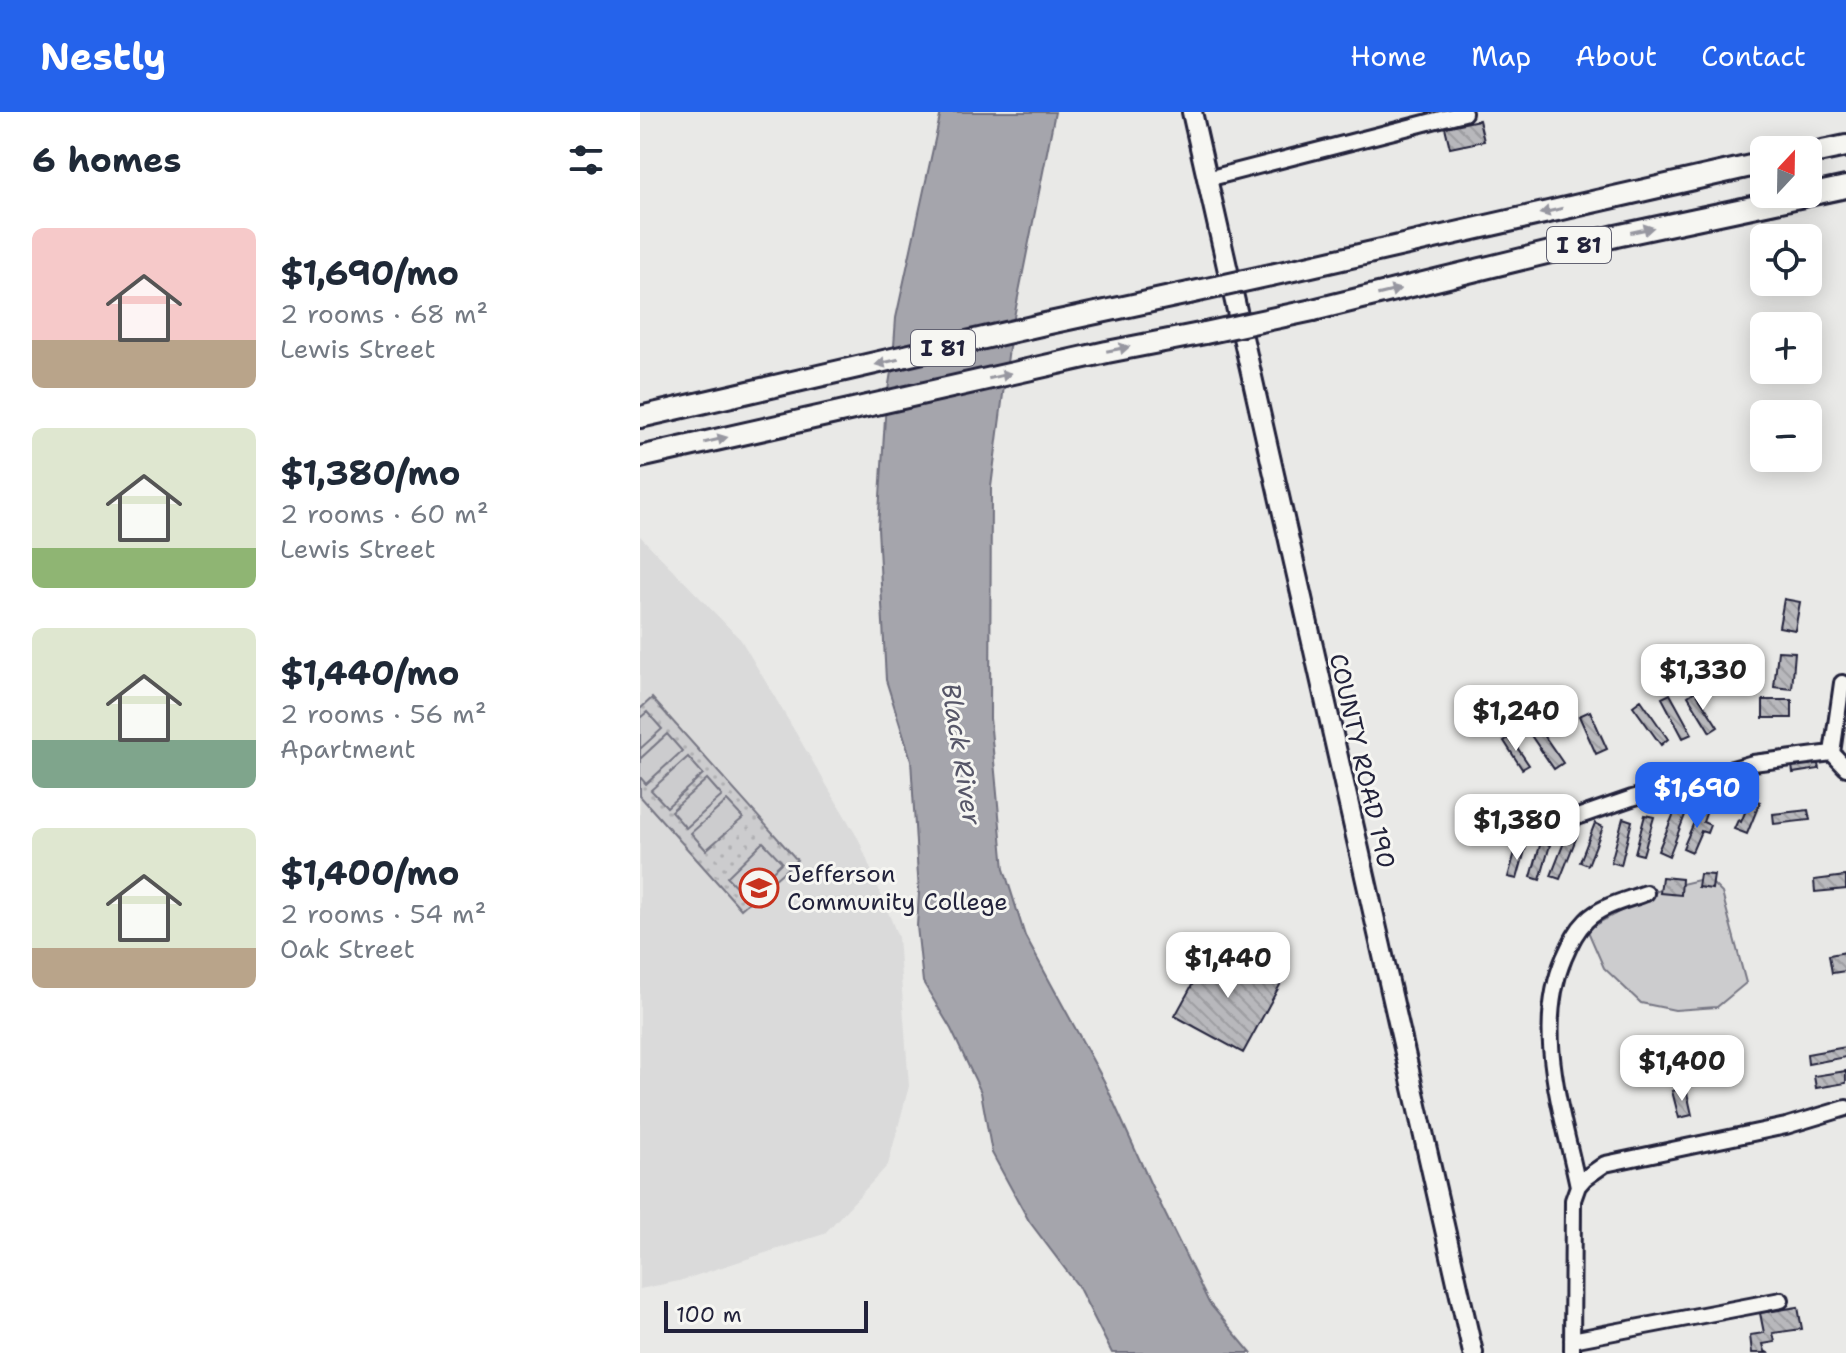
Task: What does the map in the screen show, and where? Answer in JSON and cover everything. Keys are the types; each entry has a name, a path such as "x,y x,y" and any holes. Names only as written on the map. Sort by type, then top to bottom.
{"highway":[{"path":"1822,151 1846,146"},
{"name":"I 81","path":"640,417 1750,166"},
{"name":"I 81","path":"640,457 1042,366 1313,310 1616,236 1846,187"}],"main road":[{"name":"COUNTY ROAD 190","path":"1192,112 1473,1353"}],"street":[{"path":"1207,179 1464,113"},
{"path":"1832,753 1842,683"},
{"path":"1832,753 1846,768"},
{"path":"1551,826 1632,798 1753,763 1832,753"},
{"path":"1578,1186 1550,1039 1550,1003 1557,975 1586,920 1606,908 1646,893"},
{"path":"1781,1300 1572,1346 1573,1200 1585,1178 1605,1164 1786,1126 1846,1108"}],"shaded area":[{"name":"Jefferson Community College","path":"640,536 741,640 859,840 898,937 909,1086 888,1165 824,1234 679,1281 640,1289"},
{"path":"652,698 797,860 741,909 640,796 640,709"},
{"path":"647,712 662,729 640,749 640,718"},
{"path":"667,734 682,751 646,784 640,777 640,759"},
{"path":"688,757 703,774 667,807 651,790"},
{"path":"707,779 722,796 686,828 671,811"},
{"path":"727,801 743,818 706,850 691,833"},
{"path":"763,842 782,862 746,897 727,877"},
{"path":"1707,878 1722,893 1746,983 1717,1007 1675,1010 1641,1003 1604,968 1587,929 1661,889"}],"water":[{"name":"Black River","path":"941,112 1055,112 1011,332 991,487 990,718 1004,869 1025,936 1104,1081 1209,1303 1251,1353 1112,1353 1078,1286 1029,1221 992,1153 981,1092 951,1029 923,982 917,926 919,893 911,760 886,680 878,528 886,402 896,318"}],"building":[{"path":"1479,120 1484,141 1450,148 1445,127"},
{"path":"1784,599 1800,602 1795,630 1779,627"},
{"path":"1778,651 1795,652 1792,689 1774,687"},
{"path":"1695,691 1718,727 1710,732 1688,696"},
{"path":"1670,694 1692,734 1683,738 1662,698"},
{"path":"1641,700 1668,739 1661,745 1633,706"},
{"path":"1763,700 1792,700 1792,718 1763,718"},
{"path":"1590,711 1607,749 1596,754 1579,716"},
{"path":"1539,728 1563,763 1554,769 1530,734"},
{"path":"1510,737 1529,765 1522,769 1504,741"},
{"path":"1817,760 1819,769 1793,773 1792,765"},
{"path":"1751,798 1760,802 1747,834 1734,829 1738,820 1741,822"},
{"path":"1677,806 1687,810 1669,856 1658,851"},
{"path":"1700,808 1707,811 1703,822 1710,825 1707,833 1701,831 1692,852 1683,848"},
{"path":"1808,810 1810,820 1774,824 1773,814"},
{"path":"1645,815 1654,817 1643,855 1635,853"},
{"path":"1623,818 1632,821 1621,865 1611,862"},
{"path":"1595,823 1603,827 1588,865 1580,862"},
{"path":"1568,832 1577,836 1560,879 1551,876"},
{"path":"1541,842 1550,845 1540,880 1531,877"},
{"path":"1517,845 1526,847 1517,879 1508,877"},
{"path":"1700,874 1714,875 1712,889 1698,887"},
{"path":"1846,876 1846,889 1815,892 1814,880"},
{"path":"1662,877 1682,879 1681,895 1660,893"},
{"path":"1213,947 1280,985 1243,1053 1175,1016"},
{"path":"1846,952 1846,971 1832,973 1829,955"},
{"path":"1846,1047 1846,1057 1808,1064 1807,1054"},
{"path":"1846,1071 1846,1083 1816,1088 1814,1076"},
{"path":"1686,1088 1692,1115 1679,1118 1672,1091"},
{"path":"1798,1307 1802,1329 1773,1333 1775,1342 1763,1344 1768,1353 1752,1353 1750,1335 1764,1333 1760,1313"}],"place":[{"name":"Jefferson Community College","path":"759,888"}]}
